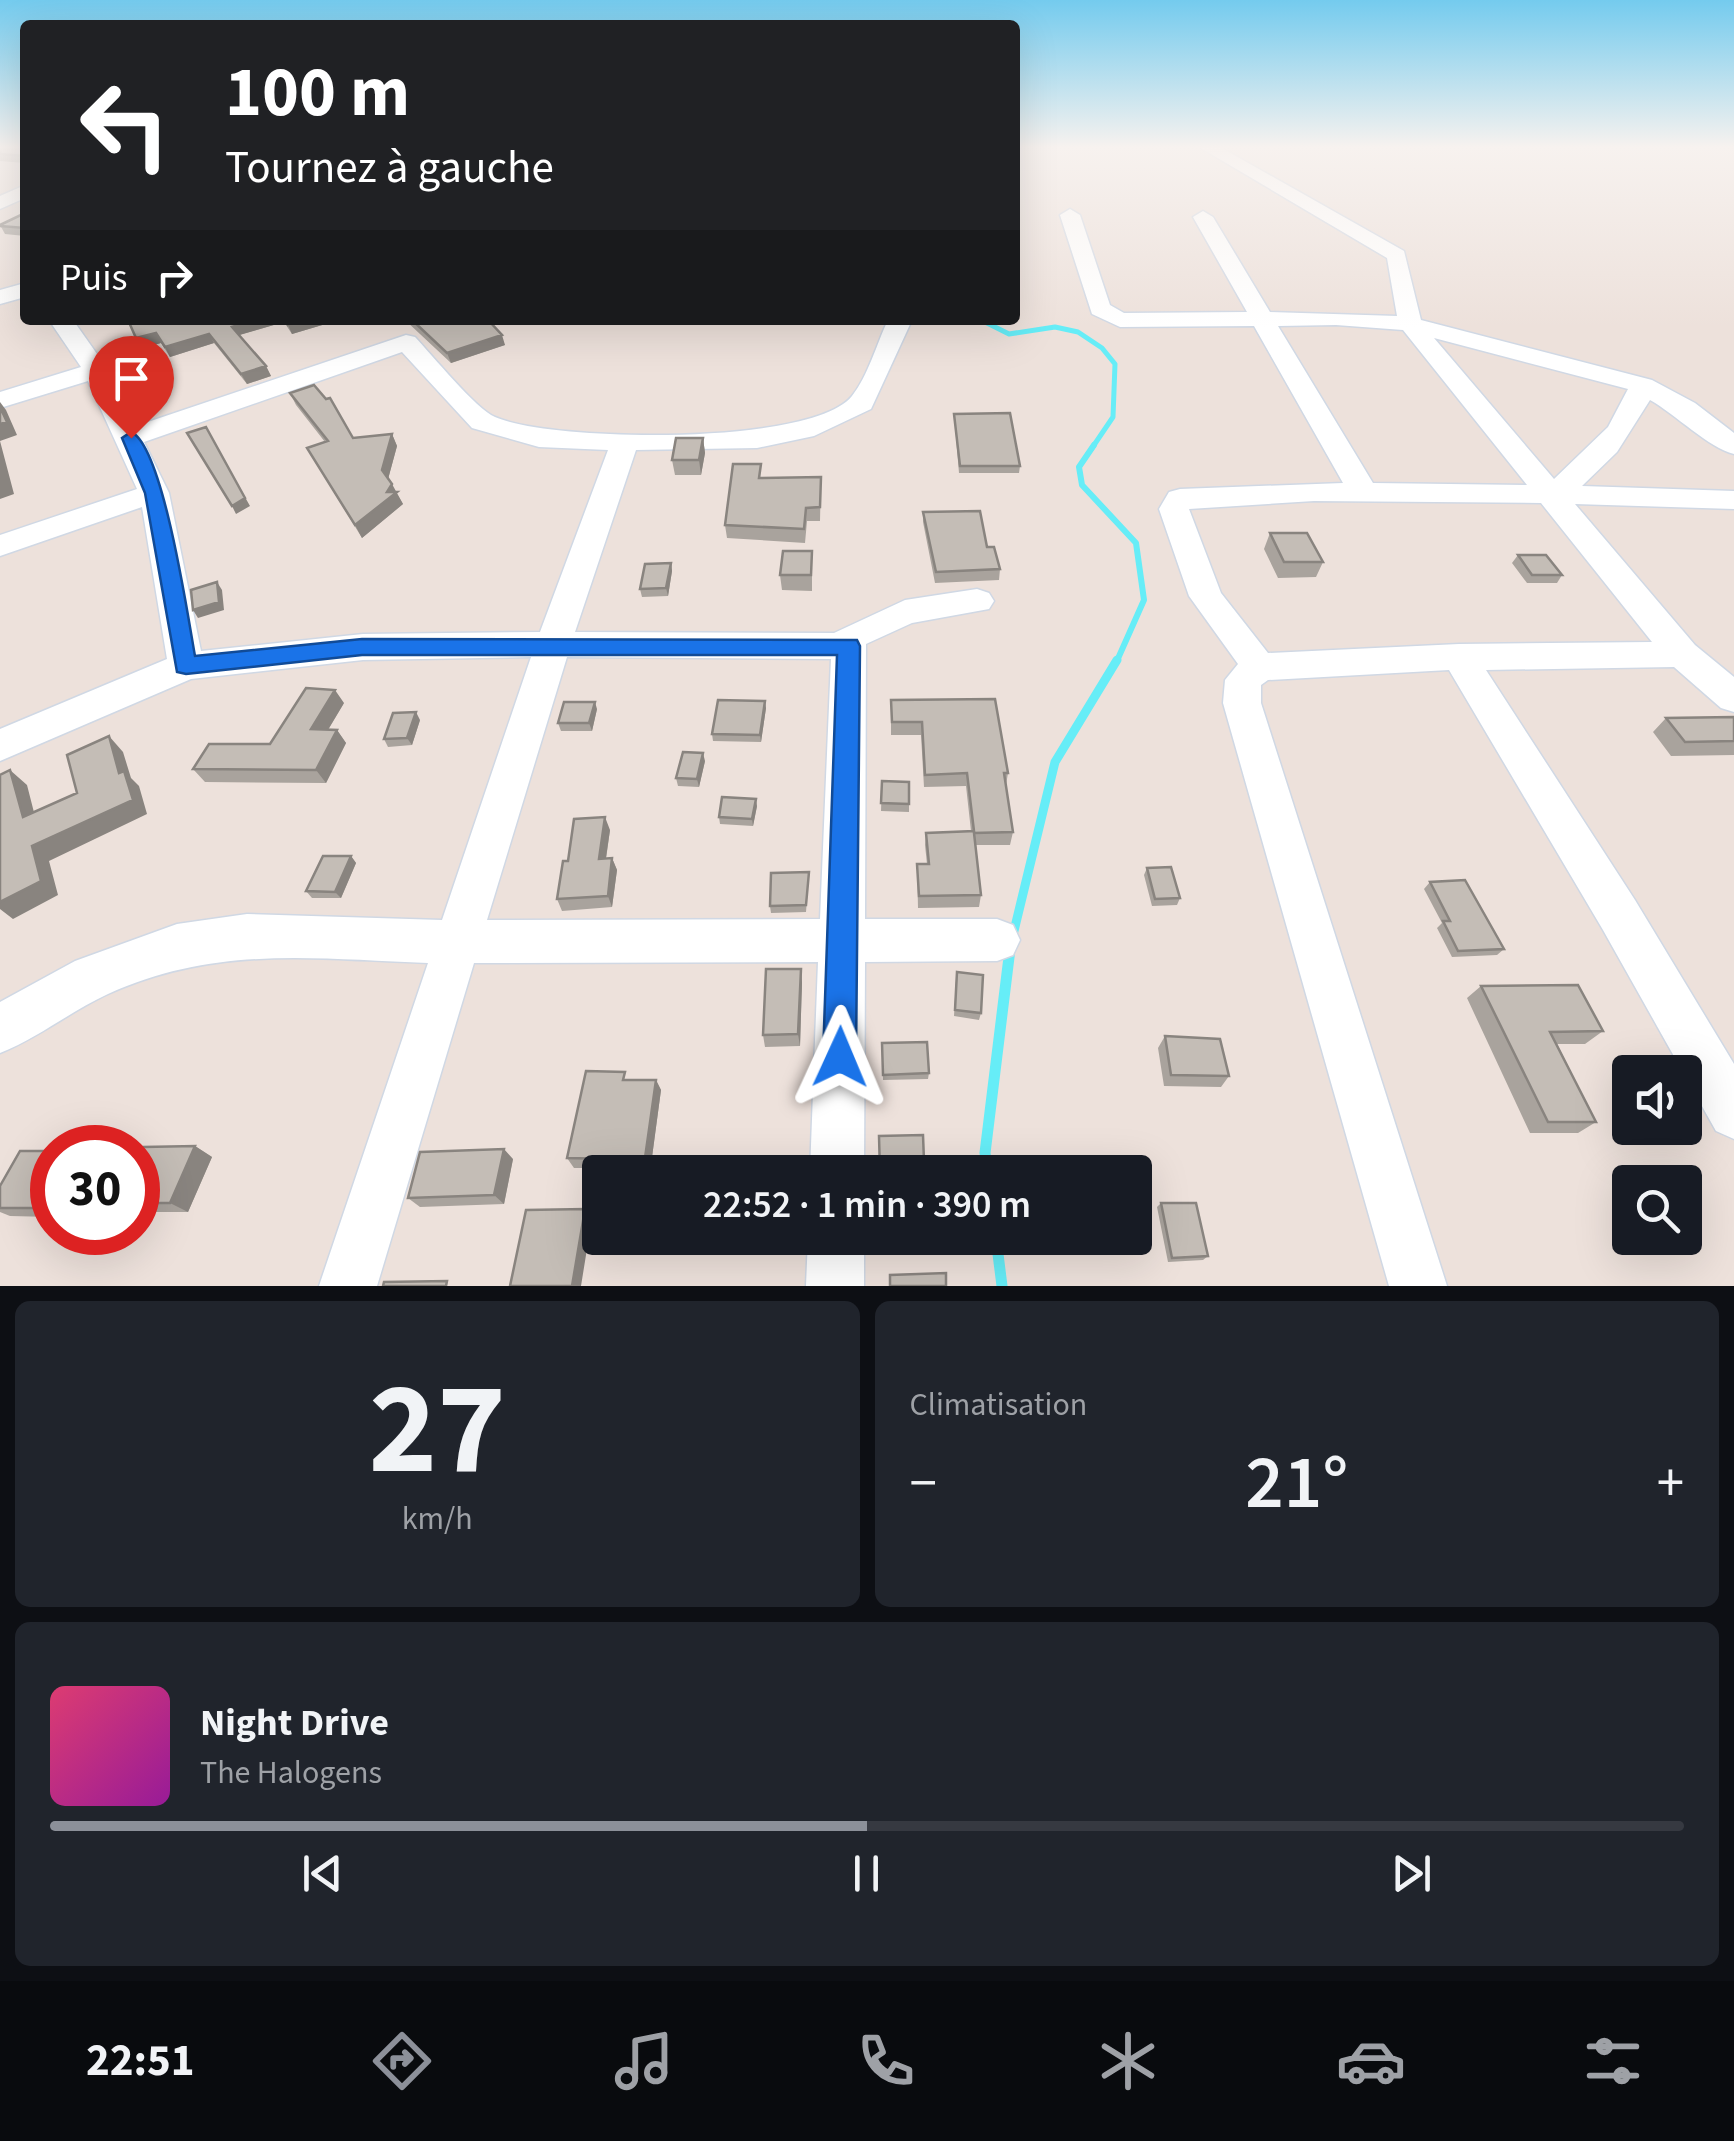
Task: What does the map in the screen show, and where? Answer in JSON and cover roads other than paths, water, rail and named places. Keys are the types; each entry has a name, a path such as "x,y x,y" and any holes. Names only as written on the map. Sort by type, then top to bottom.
{"street":[{"path":"1313,207 1396,255 1410,324 1682,654 1734,698"},
{"path":"1070,215 1100,309 1106,316 1120,320 1266,322 1336,318 1410,324 1643,386 1686,409 1734,446"},
{"path":"1203,217 1363,492"},
{"path":"64,325 96,371 154,493 186,666"},
{"path":"387,325 482,422 539,439 625,442 757,440 804,430 862,403 898,325"},
{"path":"131,438 406,342"},
{"path":"0,400 96,371"},
{"path":"1554,494 1609,446 1634,413 1643,386"},
{"path":"348,1286 552,644 625,442"},
{"path":"1260,667 1206,596 1174,508 1180,498 1363,492 1734,500"},
{"path":"0,546 154,493"},
{"path":"837,1155 849,638 906,612 977,601"},
{"path":"0,746 186,666 362,647 849,646"},
{"path":"1418,1286 1242,703 1243,680 1260,667 1459,656 1682,654"},
{"path":"1459,656 1620,915 1734,1112"},
{"path":"0,1029 92,977 177,946 246,935 457,942 997,940"},
{"path":"835,1286 836,1255"}],"waterway":[{"path":"991,325 1009,334 1055,327 1078,332 1102,348 1115,364 1113,417 1092,448"},
{"path":"1094,445 1079,467 1082,485 1136,543 1144,600 1116,663"},
{"path":"1013,935 1055,762 1117,660"},
{"path":"985,1155 1010,949"},
{"path":"998,1255 1002,1286"}]}
